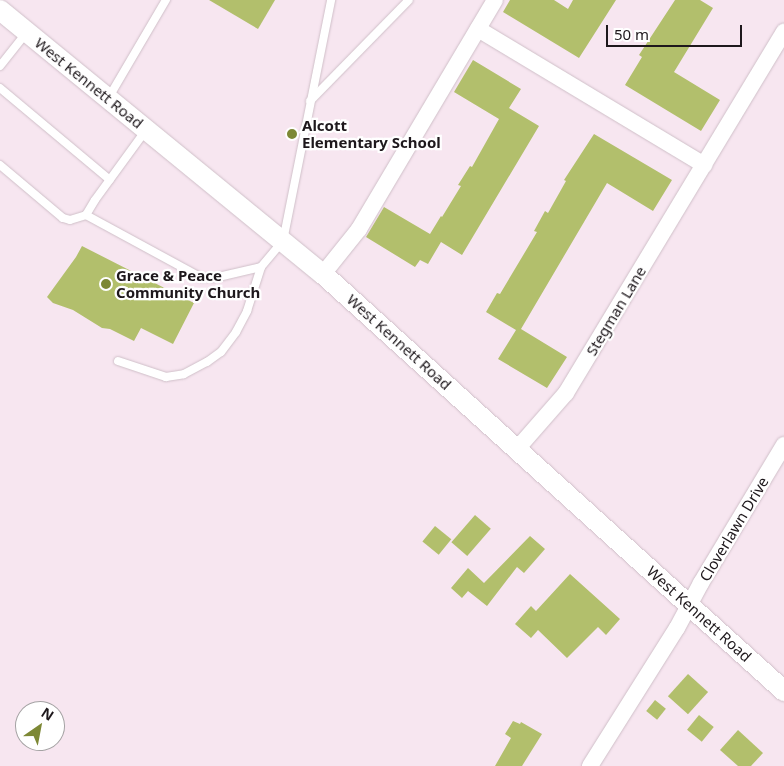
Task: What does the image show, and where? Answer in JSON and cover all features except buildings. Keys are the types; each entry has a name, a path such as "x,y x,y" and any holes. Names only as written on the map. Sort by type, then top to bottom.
{"street":[{"path":"322,274 358,229 496,0"},
{"name":"West Kennett Road","path":"0,10 322,274 784,691"},
{"path":"478,29 704,165"},
{"name":"Stegman Lane","path":"517,448 566,393 784,32"},
{"name":"Cloverlawn Drive","path":"590,766 784,445"}],"lane":[{"path":"108,99 166,0"},
{"path":"118,361 166,377 184,374 221,352 236,332 247,311 261,267 283,241 331,0"},
{"path":"310,101 409,0"},
{"path":"0,66 27,32"},
{"path":"0,88 110,180"},
{"path":"0,165 63,218 70,220 86,215 146,130"},
{"path":"86,215 202,278 214,278 261,267"}],"place":[{"name":"Alcott Elementary School","path":"292,134"},
{"name":"Grace & Peace Community Church","path":"106,284"}]}
